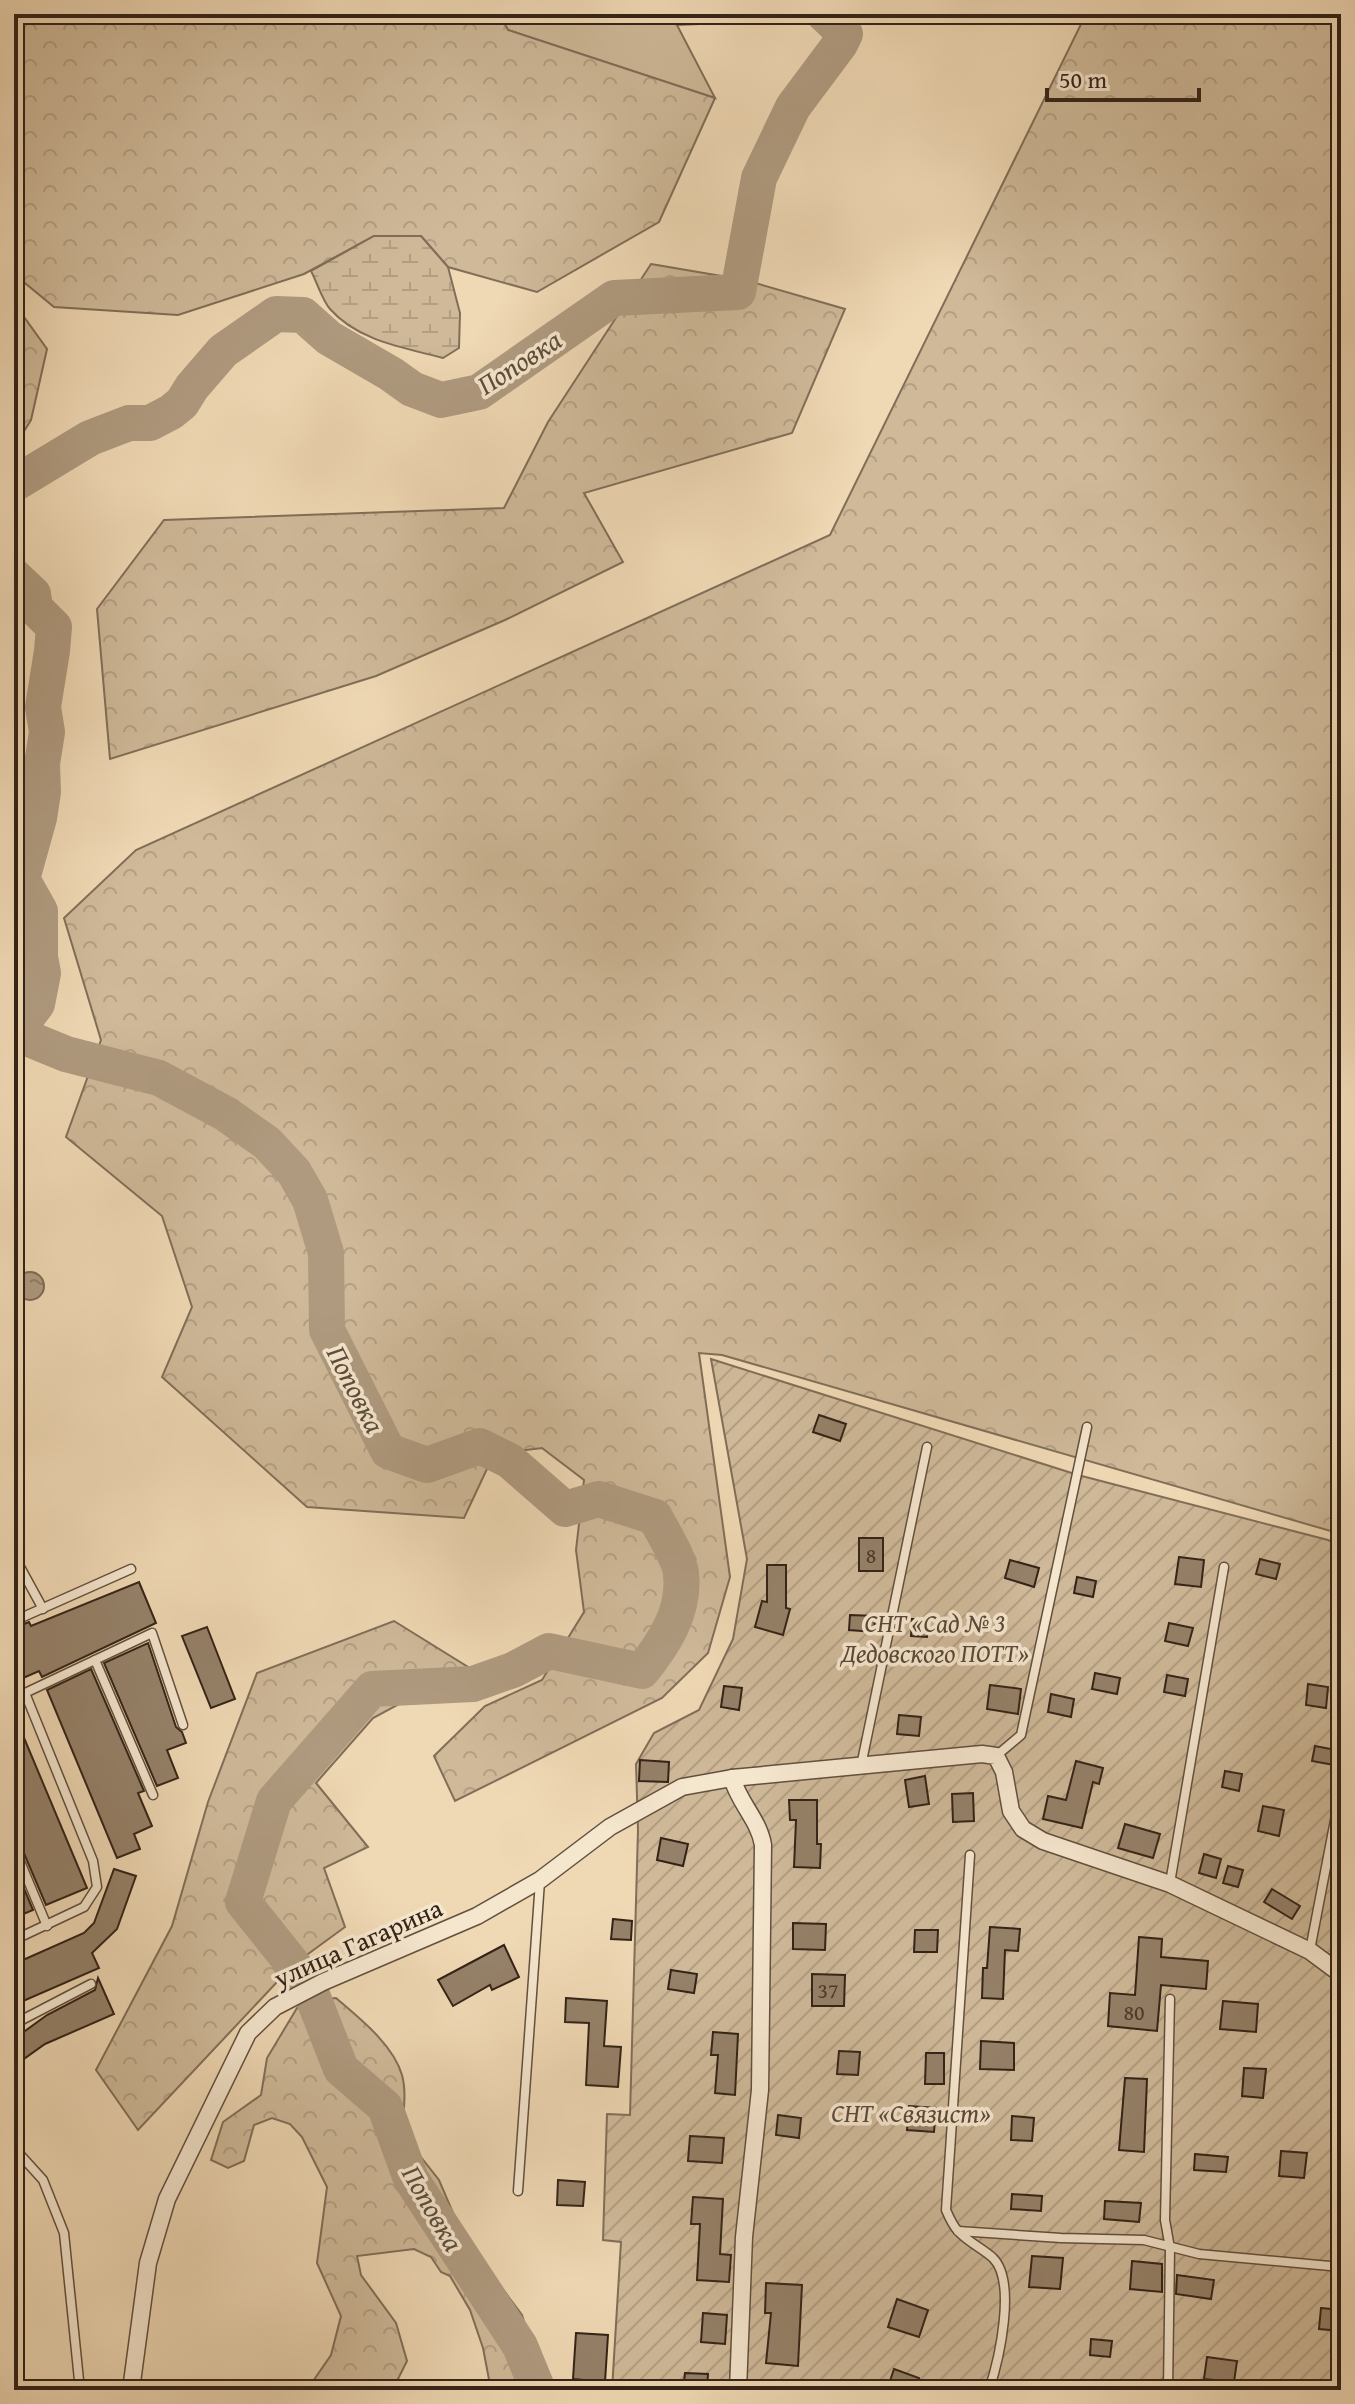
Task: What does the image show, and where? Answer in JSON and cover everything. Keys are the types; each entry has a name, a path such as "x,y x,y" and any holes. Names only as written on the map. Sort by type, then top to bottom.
{"street":[{"name":"улица Гагарина","path":"131,2390 148,2263 167,2199 248,2033 275,2007 323,1982 477,1916 540,1880 610,1827 682,1787 732,1778 982,1754 996,1756"},
{"path":"996,1756 1004,1772 1011,1811 1023,1829 1043,1841 1170,1884 1310,1951 1341,1974"},
{"path":"732,1778 737,1795 761,1831 763,1845 760,2090 744,2237 738,2390"}],"lane":[{"path":"996,1756 1021,1735 1087,1427"},
{"path":"861,1766 927,1447"},
{"path":"14,1556 43,1609"},
{"path":"1170,1884 1224,1567"},
{"path":"14,1621 131,1569"},
{"path":"14,1696 152,1633 183,1725"},
{"path":"95,1660 153,1795"},
{"path":"14,1940 84,1907 97,1887 93,1861 25,1693"},
{"path":"1310,1951 1341,1789"},
{"path":"14,1847 47,1926"},
{"path":"970,1855 946,2210 957,2230 994,2259 1003,2272 1006,2288 997,2366 989,2390"},
{"path":"518,2191 540,1880"},
{"path":"14,2024 91,1984"},
{"path":"1168,2390 1170,2248 1165,2220 1170,1999"},
{"path":"14,2148 43,2180 64,2233 80,2390"},
{"path":"957,2230 1061,2238 1144,2240 1199,2254 1341,2267"}],"green space":[{"path":"14,14 499,14 508,30 715,98 659,222 537,292 448,267 421,236 374,236 304,274 178,315 54,307 14,274"},
{"path":"499,14 667,14 677,25 715,98 508,30"},
{"path":"667,14 870,14 866,17 677,25"},
{"path":"1086,14 1341,14 1341,1534 722,1355 699,1353 730,1577 708,1653 662,1698 455,1801 434,1756 485,1706 542,1680 584,1612 576,1550 584,1480 542,1448 494,1454 464,1518 307,1507 162,1377 192,1307 162,1216 66,1137 101,1040 64,918 136,850 830,535"},
{"path":"374,236 421,236 448,267 460,313 459,348 443,358 398,347 354,329 327,305 311,271"},
{"path":"651,264 745,280 845,309 792,433 584,493 623,562 505,620 376,676 110,759 97,609 164,520 504,508 548,422"},
{"path":"14,303 47,349 31,420 14,447"},
{"path":"711,1359 1078,1475 1328,1540 1341,1546 1341,2390 612,2390 621,2242 603,2240 607,2114 630,2115 638,1830 636,1764 654,1733 699,1710 733,1639 747,1559"},
{"path":"394,1621 468,1667 373,1718 316,1783 368,1847 324,1868 345,1927 293,1965 138,2130 96,2070 172,1926 208,1802 257,1673"},
{"path":"336,1998 374,2032 398,2064 404,2089 402,2133 439,2180 462,2234 522,2315 545,2390 491,2390 483,2348 470,2310 450,2276 441,2272 431,2257 414,2249 357,2256 361,2275 396,2323 407,2361 398,2379 380,2390 307,2390 331,2355 341,2316 317,2263 327,2187 302,2137 290,2124 272,2118 254,2125 244,2161 228,2168 211,2160 223,2122 261,2095 267,2058 297,2008 314,2000"}],"water":[{"path":"30,1272 40,1276 44,1286 40,1296 30,1300 20,1296 16,1286 20,1276"}],"building":[{"path":"819,1415 846,1424 840,1441 813,1432"},
{"path":"859,1538 883,1538 883,1571 859,1571"},
{"path":"1179,1557 1204,1560 1201,1587 1175,1584"},
{"path":"1260,1559 1280,1564 1276,1579 1256,1574"},
{"path":"1010,1560 1039,1568 1034,1587 1005,1578"},
{"path":"767,1565 786,1565 786,1608 790,1609 783,1635 755,1627 762,1601 767,1602"},
{"path":"1077,1577 1096,1581 1093,1597 1074,1593"},
{"path":"139,1582 156,1623 42,1677 39,1671 14,1682 14,1628 29,1622 31,1626"},
{"path":"850,1615 875,1616 874,1632 849,1630"},
{"path":"912,1619 929,1620 927,1637 911,1636"},
{"path":"1169,1623 1193,1628 1188,1646 1165,1641"},
{"path":"207,1627 235,1699 211,1708 182,1636"},
{"path":"148,1643 176,1727 182,1732 186,1743 167,1750 178,1778 157,1786 104,1663"},
{"path":"91,1669 144,1791 138,1793 152,1826 134,1834 140,1849 117,1858 47,1690"},
{"path":"1095,1673 1120,1678 1117,1694 1092,1689"},
{"path":"1167,1675 1188,1679 1185,1696 1164,1692"},
{"path":"1308,1684 1328,1687 1326,1708 1306,1705"},
{"path":"990,1685 1021,1689 1018,1714 987,1709"},
{"path":"724,1686 742,1688 739,1710 721,1707"},
{"path":"1051,1694 1074,1699 1071,1717 1048,1712"},
{"path":"14,1714 87,1888 46,1905 20,1844 14,1840"},
{"path":"899,1715 921,1717 919,1736 897,1734"},
{"path":"1315,1746 1336,1750 1334,1765 1312,1761"},
{"path":"640,1760 669,1762 668,1782 639,1781"},
{"path":"1076,1761 1103,1768 1099,1784 1093,1782 1082,1828 1043,1819 1048,1796 1066,1800"},
{"path":"1225,1771 1242,1774 1239,1791 1222,1787"},
{"path":"925,1776 929,1804 909,1807 905,1780"},
{"path":"973,1793 974,1821 953,1822 952,1794"},
{"path":"789,1800 817,1800 820,1868 794,1867 796,1820 790,1820"},
{"path":"1263,1806 1284,1810 1279,1836 1258,1831"},
{"path":"1125,1824 1160,1834 1153,1858 1118,1848"},
{"path":"661,1838 688,1844 683,1866 657,1860"},
{"path":"1204,1854 1221,1859 1216,1878 1199,1873"},
{"path":"14,1865 33,1910 14,1918"},
{"path":"1228,1866 1243,1870 1238,1887 1223,1883"},
{"path":"114,1869 136,1876 117,1929 92,1953 99,1968 14,2005 14,1964 84,1933 94,1923"},
{"path":"1272,1889 1300,1906 1292,1919 1264,1902"},
{"path":"613,1919 632,1921 631,1940 611,1939"},
{"path":"793,1923 826,1924 825,1950 793,1949"},
{"path":"990,1927 1020,1929 1018,1951 1005,1950 1003,1999 982,1998"},
{"path":"915,1930 938,1930 937,1952 914,1952"},
{"path":"1139,1937 1162,1939 1161,1957 1208,1961 1206,1989 1161,1985 1157,2031 1108,2026 1110,1993 1135,1995"},
{"path":"504,1945 519,1977 492,1990 490,1985 453,2006 438,1980"},
{"path":"671,1970 697,1974 694,1993 668,1989"},
{"path":"812,1974 845,1975 844,2006 812,2006"},
{"path":"98,1978 114,2014 45,2044 14,2066 14,2039 47,2015 95,1990"},
{"path":"566,1998 607,2001 604,2046 621,2047 618,2087 586,2085 589,2023 565,2022"},
{"path":"1223,2001 1258,2004 1256,2032 1220,2029"},
{"path":"713,2032 738,2034 735,2095 715,2093 718,2055 711,2055"},
{"path":"981,2041 1014,2043 1014,2070 980,2069"},
{"path":"839,2051 860,2052 858,2075 837,2074"},
{"path":"926,2053 944,2053 944,2084 925,2084"},
{"path":"1244,2068 1266,2069 1263,2098 1242,2096"},
{"path":"1125,2078 1147,2079 1144,2152 1119,2150"},
{"path":"909,2106 936,2108 934,2132 907,2130"},
{"path":"778,2115 801,2118 799,2138 776,2135"},
{"path":"1012,2116 1034,2118 1032,2141 1011,2140"},
{"path":"690,2136 724,2138 722,2163 688,2161"},
{"path":"1281,2151 1307,2153 1304,2178 1279,2176"},
{"path":"1195,2154 1228,2157 1226,2172 1194,2170"},
{"path":"558,2180 585,2182 583,2206 557,2205"},
{"path":"1012,2194 1042,2196 1041,2211 1011,2209"},
{"path":"693,2197 723,2199 720,2254 731,2255 729,2282 697,2280 700,2224 691,2224"},
{"path":"1105,2201 1141,2203 1139,2222 1104,2219"},
{"path":"1032,2256 1063,2258 1060,2289 1029,2287"},
{"path":"1132,2261 1162,2264 1162,2292 1130,2289"},
{"path":"1177,2275 1214,2280 1211,2299 1176,2294"},
{"path":"766,2283 802,2285 798,2366 766,2363 771,2313 765,2313"},
{"path":"897,2299 928,2310 919,2337 888,2327"},
{"path":"1321,2308 1341,2310 1341,2331 1319,2329"},
{"path":"703,2313 727,2315 725,2344 701,2342"},
{"path":"576,2333 608,2335 605,2382 573,2379"},
{"path":"1091,2339 1112,2341 1110,2357 1090,2355"},
{"path":"1207,2357 1237,2361 1234,2382 1204,2379"},
{"path":"894,2369 919,2378 915,2390 887,2390"},
{"path":"685,2373 708,2374 707,2390 683,2390"}],"waterway":[{"name":"Поповка","path":"14,484 90,438 129,423 150,423 171,412 182,403 223,351 276,314 303,315 329,338 412,389 441,400 479,392 614,298 738,292 759,178 793,107 845,34 824,14"},
{"name":"Поповка","path":"14,576 33,594 35,608 54,627 43,707 47,732 42,764 43,792 22,879 40,911 43,973 37,1004 24,1021 27,1038 66,1054 159,1078 226,1114 267,1143 294,1172 310,1200 326,1253 327,1330 388,1451 427,1465 480,1446 510,1461 565,1509 599,1499 655,1517 680,1568 680,1601 676,1614 665,1638 642,1671 549,1651 513,1670 473,1684 372,1689 274,1801 243,1902 307,1982 341,2069 385,2107 411,2179 520,2346 538,2390"}],"park label":[{"name":"СНТ «Сад № 3 Дедовского ПОТТ»","path":"935,1638"},
{"name":"СНТ «Связист»","path":"911,2113"}]}
